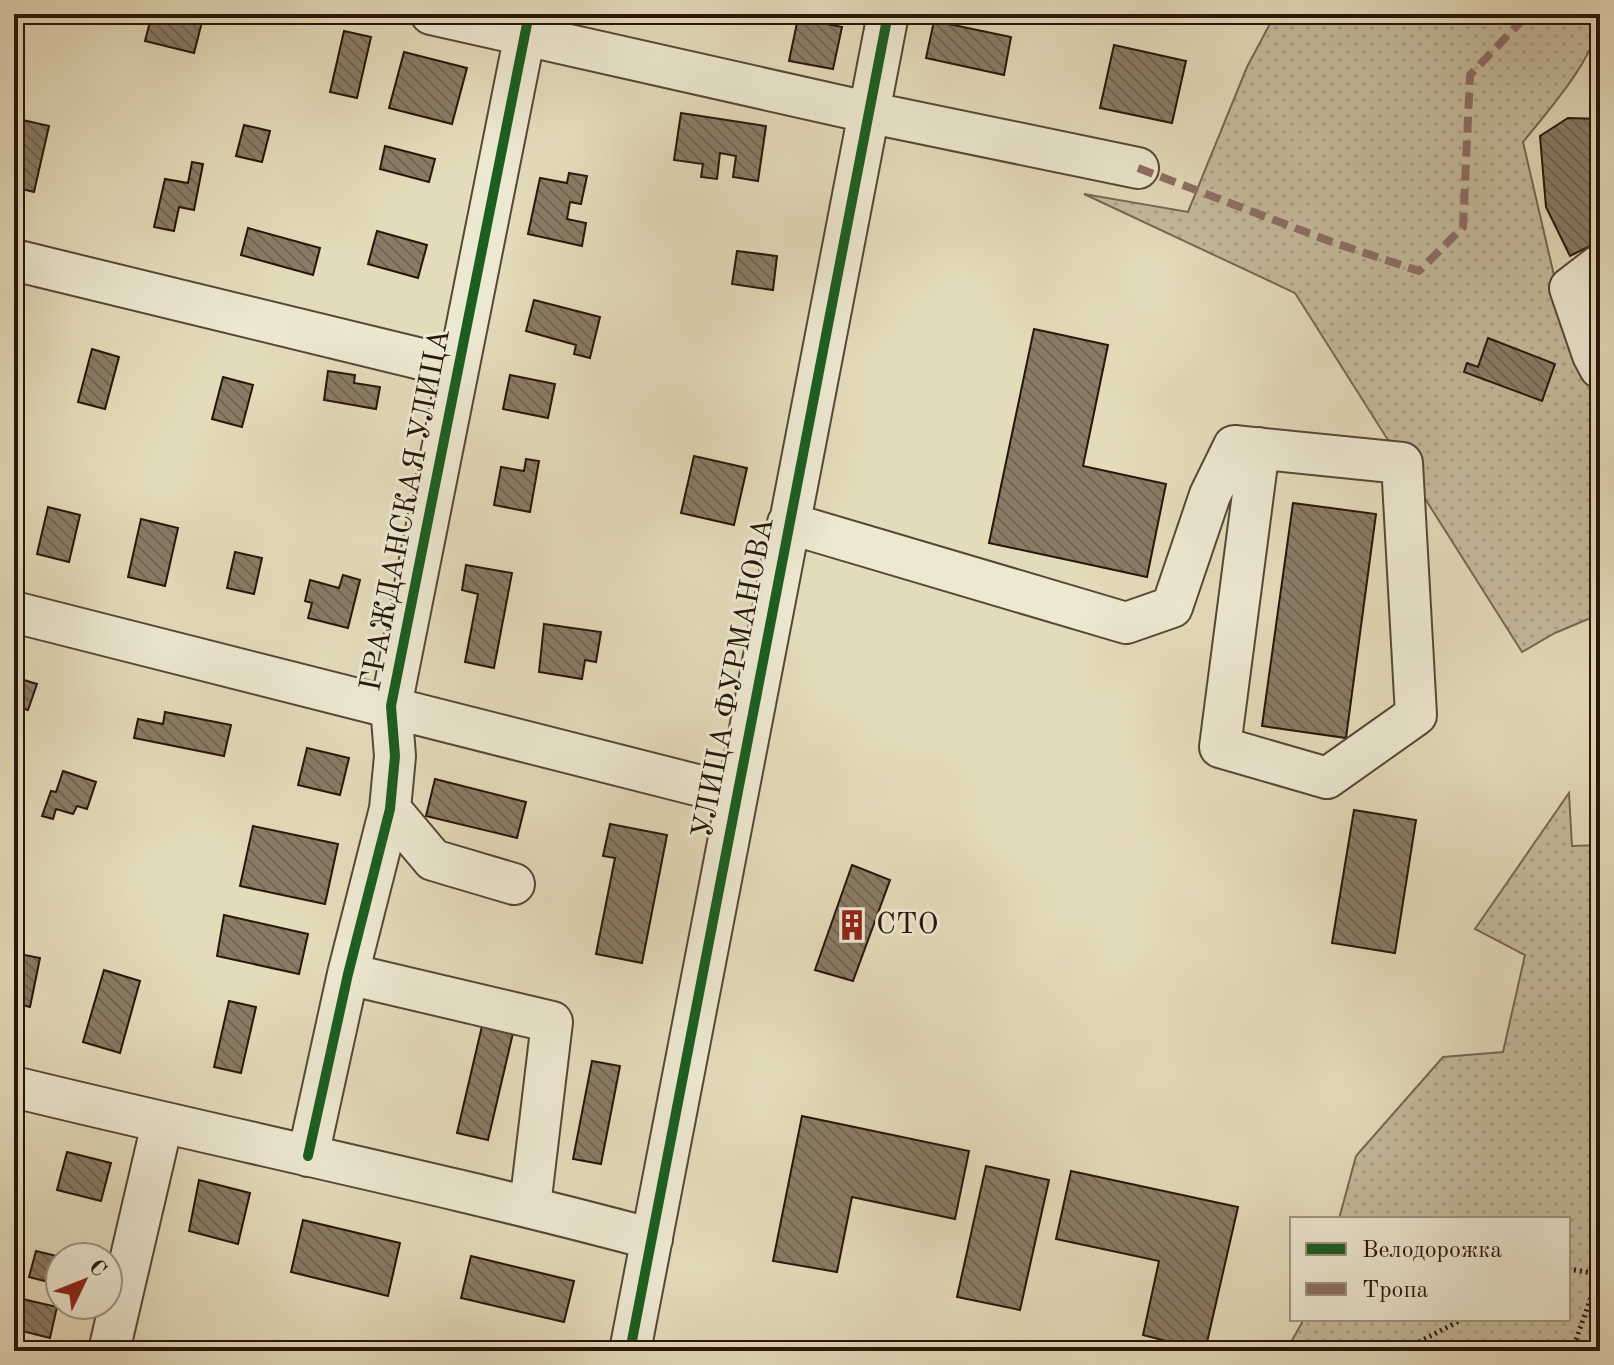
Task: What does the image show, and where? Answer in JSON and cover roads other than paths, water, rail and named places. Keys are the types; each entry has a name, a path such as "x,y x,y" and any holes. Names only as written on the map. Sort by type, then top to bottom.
{"street":[{"path":"431,14 526,25 867,112 1138,168"},
{"name":"УЛИЦА ФУРМАНОВА","path":"630,1351 888,14"},
{"name":"ГРАЖДАНСКАЯ УЛИЦА","path":"308,1156 348,974 390,809 395,756 391,706 526,25"},
{"path":"14,260 458,368"},
{"path":"1600,265 1570,288 1600,368"},
{"path":"788,523 1126,623 1172,607 1210,495 1234,446 1259,448 1402,463 1416,715 1327,778 1220,747 1259,448"},
{"path":"14,612 736,795"},
{"path":"390,809 433,860 514,884"},
{"path":"348,974 552,1022 530,1206"},
{"path":"14,1087 162,1124 530,1206 652,1239"},
{"path":"109,1351 162,1124"}],"place":[{"name":"СТО","path":"852,925"}]}
